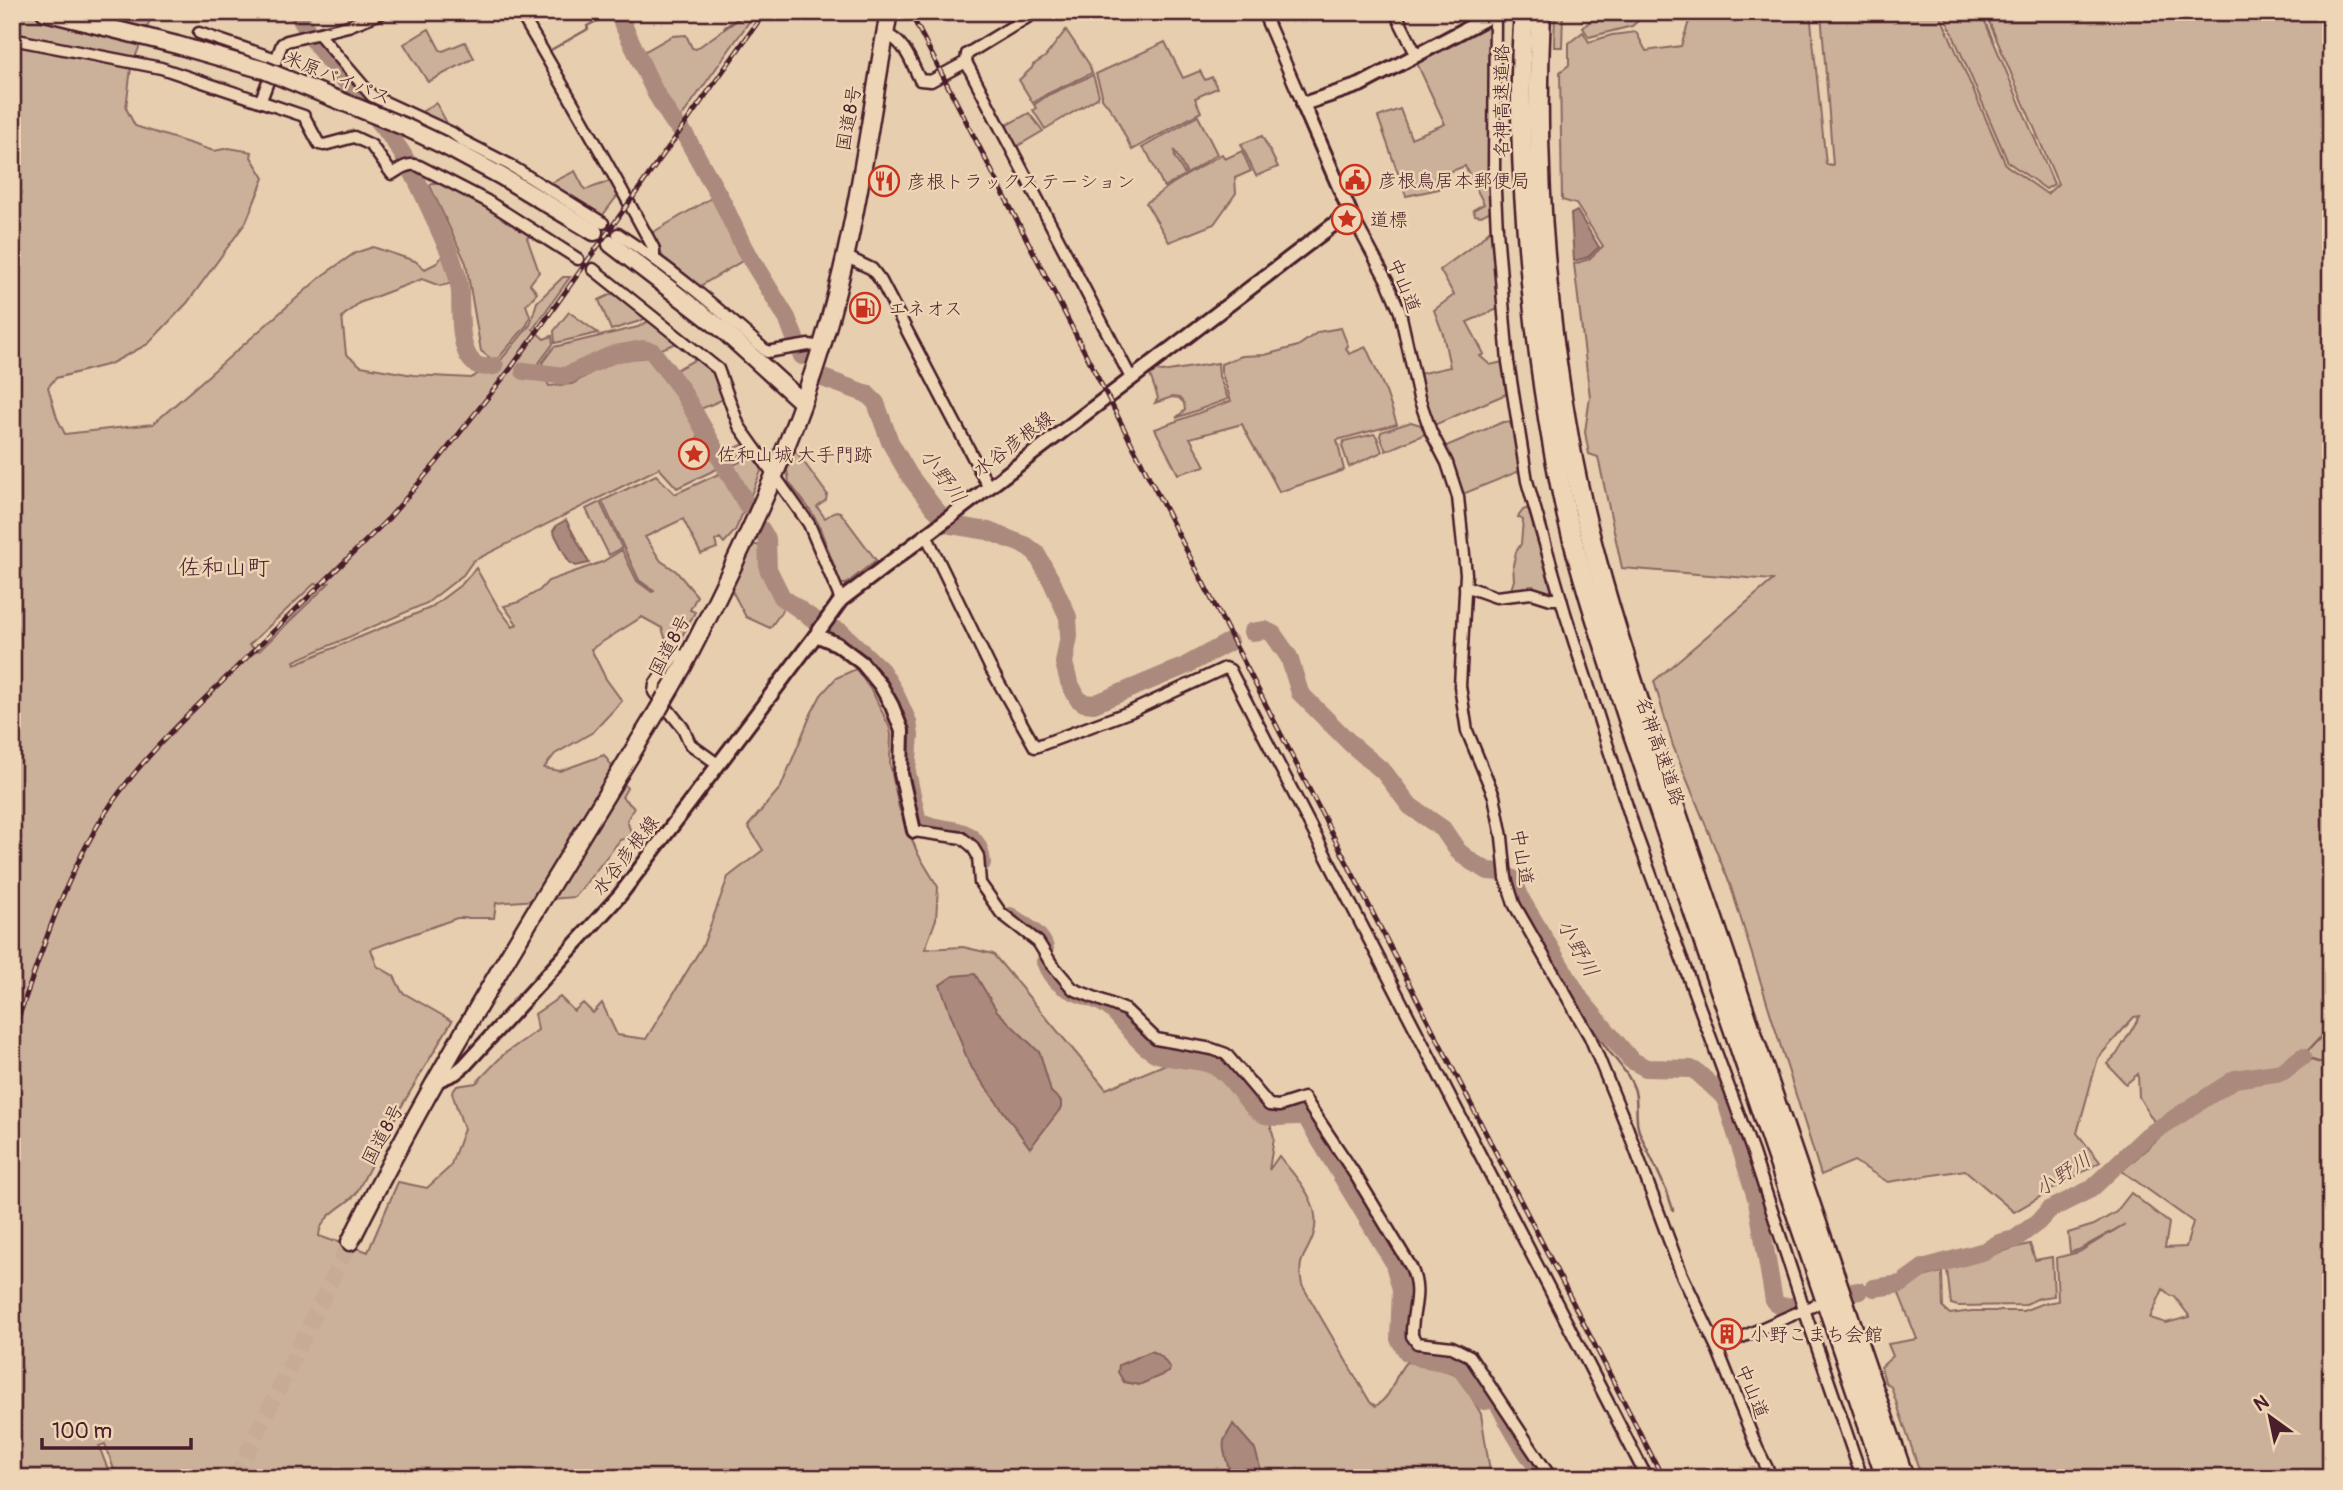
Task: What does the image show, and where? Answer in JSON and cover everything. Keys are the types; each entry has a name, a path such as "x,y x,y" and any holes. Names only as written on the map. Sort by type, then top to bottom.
{"highway":[{"name":"米原バイパス","path":"45,12 270,65 445,146 599,228"},
{"name":"国道8号","path":"350,1242 394,1153 434,1082 687,660 754,523 802,402 836,297 889,12"},
{"name":"名神高速道路","path":"1524,12 1521,108 1523,179 1534,329 1550,436 1568,520 1630,725 1886,1478"},
{"name":"名神高速道路","path":"1541,12 1540,178 1547,259 1560,381 1586,517 1611,611 1645,720 1904,1478"},
{"path":"615,239 723,330 802,402"}],"main road":[{"path":"1350,212 1303,104 1360,85 1496,13"},
{"name":"水谷彦根線","path":"434,1082 464,1066 620,895 841,600 1350,212"},
{"path":"822,628 862,663 881,686 892,706 902,731 901,774 914,831"}],"street":[{"path":"261,100 270,65 282,44 348,26 383,12"},
{"path":"520,12 600,153 616,176 654,249 654,257"},
{"path":"1036,12 967,54 966,62 1131,378"},
{"path":"1262,12 1303,104"},
{"path":"1395,12 1417,56"},
{"path":"1496,13 1494,172 1508,362 1527,481 1561,599 1636,834 1753,1153 1862,1478"},
{"path":"199,33 270,65"},
{"path":"885,34 900,43 920,80 931,81 966,62"},
{"path":"317,35 372,96 452,133 508,164 599,228"},
{"path":"12,39 161,68 304,116 319,144 354,137 371,145 392,174 409,165 487,201 579,259"},
{"name":"中山道","path":"1350,212 1387,281 1400,312 1419,397 1431,432 1447,463 1458,497 1465,586 1460,687 1468,731 1493,796 1502,837 1506,875 1514,904 1590,1037 1628,1128 1682,1275 1717,1348 1757,1448 1772,1478"},
{"path":"615,239 654,257 767,352 798,346 821,347"},
{"path":"845,256 872,269 881,281 988,486"},
{"path":"593,269 718,369 738,426 810,524 841,600"},
{"path":"926,535 990,667 1035,747 1132,711 1224,668 1230,670 1647,1478"},
{"path":"1465,586 1496,597 1532,593 1561,599"},
{"path":"687,660 676,653 655,684 654,692 683,728 690,744 719,765"},
{"path":"914,831 962,838 972,846 978,856 980,883 1001,913 1038,942 1051,963 1073,989 1126,1010 1156,1038 1226,1054 1269,1105 1279,1106 1304,1098 1356,1176 1416,1278 1418,1300 1412,1336 1417,1343 1452,1347 1470,1356 1551,1478"},
{"path":"1717,1348 1815,1305"}],"shaded area":[{"path":"12,12 153,12 131,68 126,108 135,126 214,151 229,148 252,152 251,157 264,178 246,222 187,303 148,344 110,364 56,378 48,387 65,434 153,424 323,275 355,253 373,247 415,261 425,269 437,263 443,255 453,273 453,283 440,286 422,279 359,303 342,317 346,354 361,366 413,375 471,378 500,361 530,325 537,302 563,277 570,277 533,329 544,339 552,336 553,344 539,363 549,386 572,384 612,361 649,357 672,386 700,435 693,443 701,451 709,444 721,467 677,488 659,468 473,561 463,575 427,603 294,661 295,664 430,608 462,584 476,568 513,627 517,624 504,606 519,602 540,590 548,581 602,562 622,550 637,581 654,591 639,580 602,501 656,475 675,494 723,472 745,508 735,531 724,543 720,538 715,541 717,548 701,554 683,519 645,537 661,561 676,571 697,596 690,610 695,612 673,653 669,650 662,628 642,617 591,649 606,679 622,701 593,732 555,754 544,768 560,771 604,755 627,788 622,797 634,808 627,820 632,836 620,840 575,897 496,903 494,918 457,918 371,949 377,966 394,976 402,992 452,1021 397,1114 356,1194 328,1217 319,1236 368,1252 398,1182 427,1188 450,1167 464,1129 452,1093 457,1086 476,1083 504,1054 538,1030 535,1014 560,997 574,1011 583,1003 593,1013 602,1003 617,1035 646,1039 703,945 728,877 763,850 748,826 781,787 821,695 836,678 856,669 873,693 889,726 890,764 899,808 918,854 938,887 936,919 925,949 963,947 993,954 1106,1089 1171,1062 1221,1066 1268,1116 1274,1138 1269,1170 1279,1156 1311,1201 1314,1233 1301,1262 1302,1285 1370,1402 1376,1406 1387,1396 1406,1362 1424,1364 1459,1375 1481,1414 1491,1478 117,1478 105,1444 99,1446 108,1470 84,1478 12,1478","holes":["329,583 259,651 249,645 314,584"]},
{"path":"749,12 756,12 680,119 663,93 644,52 672,36 686,35 692,48 696,49"},
{"path":"1555,12 1563,12 1562,47 1554,47"},
{"path":"1599,12 1648,12 1632,26 1589,37 1583,28"},
{"path":"1692,12 1810,12 1826,164 1833,165 1821,12 1939,12 2006,165 2047,194 2058,184 1985,12 2331,12 2331,1478 1922,1478 1891,1387 1885,1382 1881,1367 1893,1356 1888,1344 1917,1339 1898,1291 1923,1277 1942,1272 1943,1308 1950,1314 2023,1311 2058,1301 2056,1258 2079,1252 2125,1224 2070,1252 2068,1233 2094,1225 2116,1212 2131,1193 2169,1223 2165,1248 2186,1247 2193,1222 2122,1171 2162,1135 2139,1097 2138,1074 2126,1084 2107,1064 2117,1054 2140,1016 2134,1017 2098,1058 2077,1133 2100,1162 2014,1212 1965,1170 1888,1182 1854,1161 1821,1175 1730,884 1673,746 1654,681 1773,580 1622,568 1598,457 1589,454 1585,432 1590,397 1574,264 1589,259 1603,246 1576,204 1562,200 1560,72 1569,65 1569,43 1583,32 1589,42 1636,32 1646,51 1681,46","holes":["2163,1289 2174,1296 2190,1317 2166,1323 2150,1318"]},
{"path":"1943,12 1981,12 2054,184 2046,189 2008,162"},
{"path":"1484,26 1490,30 1491,36 1493,210 1481,216 1475,215 1473,210 1484,204 1465,166 1435,177 1439,189 1406,196 1378,117 1400,109 1411,138 1445,124 1416,61"},
{"path":"429,29 440,50 465,42 474,58 428,82 404,44"},
{"path":"1066,30 1092,73 1033,103 1019,80 1045,57"},
{"path":"1165,42 1183,78 1200,71 1205,80 1212,77 1217,88 1195,98 1201,112 1132,150 1115,115 1102,98 1096,74"},
{"path":"1093,75 1099,95 1097,98 1045,129 1033,110 1036,108 1034,105 1048,95"},
{"path":"436,103 448,125 420,113"},
{"path":"1029,113 1043,131 1014,148 1003,127"},
{"path":"1198,116 1217,154 1187,174 1174,150 1175,158 1185,175 1164,187 1148,154 1142,148"},
{"path":"1262,136 1278,167 1256,176 1241,144"},
{"path":"1242,151 1251,171 1235,178 1236,193 1214,224 1169,242 1146,203 1222,154 1225,159"},
{"path":"575,171 585,190 611,181 620,192 603,215 551,183"},
{"path":"432,183 449,185 532,235 527,238 539,272 530,284 537,293 526,305 530,316 527,325 495,362 481,351 466,263 430,186"},
{"path":"715,196 747,258 700,286 663,257 650,234"},
{"path":"1577,211 1599,247 1588,257 1574,261 1571,214"},
{"path":"1494,226 1500,308 1467,322 1484,354 1480,356 1490,365 1503,362 1506,394 1432,426 1418,374 1450,367 1443,334 1434,310 1454,295 1440,270 1479,241"},
{"path":"616,292 648,317 611,330 599,300"},
{"path":"569,312 598,333 555,343 554,331"},
{"path":"651,320 680,342 656,351 643,346 612,352 563,373 545,370 542,363 554,347 638,327"},
{"path":"1341,328 1349,354 1366,347 1397,424 1337,440 1344,470 1279,492 1242,424 1190,438 1205,466 1178,474 1155,429 1231,401 1221,364 1242,356 1265,355 1298,346 1318,332"},
{"path":"698,358 716,375 724,399 696,411 672,372"},
{"path":"1218,363 1219,376 1228,399 1176,418 1185,410 1184,403 1179,398 1172,397 1155,403 1158,398 1150,375 1156,371"},
{"path":"1411,422 1421,425 1425,434 1386,451 1381,432"},
{"path":"1503,422 1509,422 1514,430 1522,470 1463,494 1444,447"},
{"path":"1374,434 1382,452 1349,467 1342,446 1344,441"},
{"path":"742,445 745,451 728,465 722,454"},
{"path":"795,450 827,494 826,500 817,507 825,518 836,511 840,512 876,560 846,584 841,584 818,523 789,482 787,470"},
{"path":"752,456 762,469 750,497 747,494 745,497 729,467"},
{"path":"600,502 622,548 609,555 586,509"},
{"path":"1528,508 1553,596 1532,589 1510,593 1514,580 1513,565 1521,544 1523,520 1518,517"},
{"path":"566,520 589,563 576,566 569,562 553,531"},
{"path":"751,544 761,546 787,604 770,628 746,617 730,587"},
{"path":"975,974 997,1011 1040,1053 1051,1092 1061,1101 1061,1108 1030,1148 969,1064 940,985 953,976"},
{"path":"2030,1244 2035,1260 2052,1257 2054,1296 2039,1298 2024,1305 1951,1304 1947,1269"},
{"path":"1151,1351 1161,1356 1170,1368 1169,1372 1139,1385 1124,1382 1118,1372 1119,1365"},
{"path":"1233,1424 1255,1449 1263,1478 1230,1478 1223,1446"}],"waterway":[{"path":"297,12 320,49 388,132 407,162 454,266 467,354 480,366 495,366"},
{"name":"小野川","path":"617,12 655,92 685,135 723,203 744,248 787,318 802,356"},
{"path":"724,28 747,12"},
{"path":"549,51 610,14"},
{"path":"524,371 565,376 614,354 642,349 652,351 681,389 747,505"},
{"name":"小野川","path":"820,377 867,394 876,403 890,442 909,475 951,525 988,531 1027,546 1036,553 1068,617 1069,636 1064,663 1069,682 1078,699 1084,703 1094,704 1185,666 1229,642"},
{"path":"761,529 767,539 768,569 782,597 813,619 841,632 881,670 894,691 908,722 910,735 907,772 918,822 967,835 979,850 982,863"},
{"name":"小野川","path":"1252,632 1265,630 1273,634 1289,657 1300,693 1351,744 1384,772 1410,806 1443,829 1458,851 1472,862 1488,871 1500,872 1513,879 1522,901 1581,1000 1631,1060 1646,1068 1691,1069 1723,1096 1757,1201 1774,1301 1782,1306 1798,1305"},
{"path":"1010,916 1036,934 1045,948"},
{"path":"1045,962 1059,982 1105,1004 1155,1053 1203,1062 1218,1068 1255,1108 1268,1116 1306,1117 1393,1261 1401,1289 1399,1339 1407,1352 1420,1358 1458,1365 1484,1401 1496,1399 1518,1440 1546,1478"},
{"path":"1581,1000 1596,1033 1631,1082 1635,1093 1639,1131 1673,1210"},
{"path":"2331,1026 2302,1057 2331,1066"},
{"name":"小野川","path":"1874,1288 1901,1284 1923,1268 1985,1251 1999,1243 2015,1239 2049,1210 2091,1189 2147,1136 2235,1079 2282,1072 2302,1057"},
{"name":"小野川","path":"1853,1292 1859,1291"}],"tunnel":[{"path":"235,1478 350,1242"}],"railway":[{"path":"17,1022 71,876 115,799 176,727 389,518 436,463 511,368 765,12"},
{"path":"910,12 1663,1478"}],"place":[{"name":"彦根鳥居本郵便局","path":"1355,180"},
{"name":"彦根トラックステーション","path":"884,181"},
{"name":"道標","path":"1347,219"},
{"name":"エネオス","path":"865,308"},
{"name":"佐和山城 大手門跡","path":"694,454"},
{"name":"小野こまち会館","path":"1727,1334"}],"district":[{"name":"佐和山町","path":"224,567"}]}
